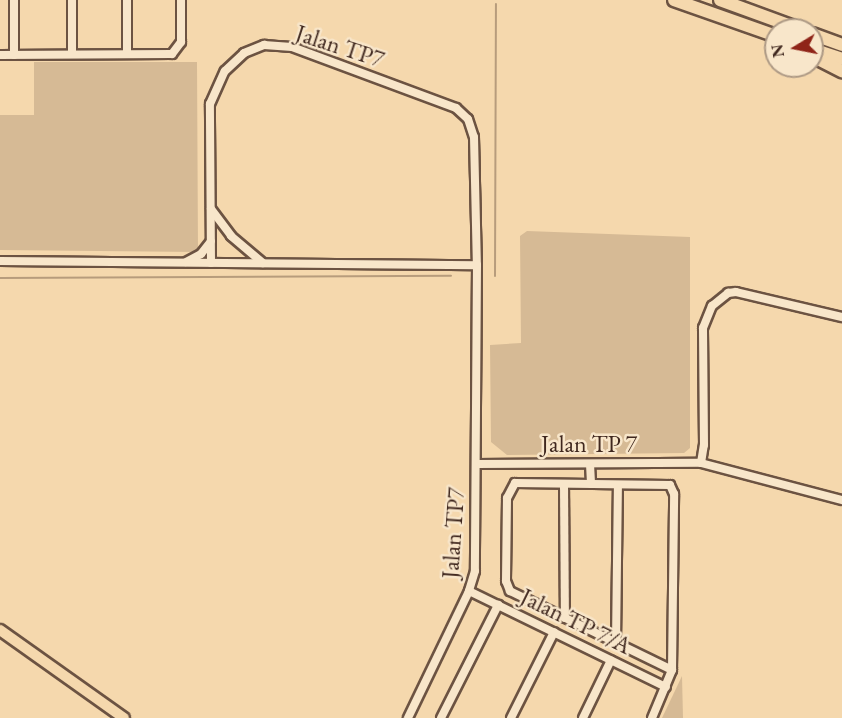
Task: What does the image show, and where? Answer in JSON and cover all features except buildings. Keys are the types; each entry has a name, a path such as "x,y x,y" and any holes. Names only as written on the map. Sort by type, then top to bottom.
{"highway":[{"path":"674,0 764,33"},
{"path":"720,0 769,18"},
{"path":"824,38 841,44"},
{"path":"824,53 842,59"},
{"path":"824,62 842,71"}],"main road":[{"path":"0,630 124,718"}],"street":[{"path":"14,0 14,55"},
{"path":"72,0 72,54"},
{"path":"127,0 127,54"},
{"path":"0,55 172,54 181,42 181,0"},
{"name":"Jalan TP7","path":"212,263 210,104 225,70 244,53 264,45 292,47 456,108 468,119 474,137 477,265 475,571 469,591 408,718"},
{"path":"211,209 231,236 263,263"},
{"path":"185,263 201,254 211,241"},
{"path":"0,261 477,265"},
{"path":"701,463 704,445 703,328 712,306 728,293 736,292 842,317"},
{"name":"Jalan TP 7","path":"477,464 701,463 842,500"},
{"path":"590,464 591,484"},
{"path":"652,718 672,670 674,494 668,484 515,483 507,498 506,581 510,591 672,670"},
{"path":"564,484 565,618"},
{"path":"616,643 618,485"},
{"name":"Jalan TP 7/A","path":"469,591 666,687"},
{"path":"441,718 498,604"},
{"path":"511,718 554,632"},
{"path":"583,718 611,660"}],"shaded area":[{"path":"34,62 197,62 198,252 0,250 0,115 34,115"},
{"path":"527,231 690,237 690,448 684,453 507,455 491,442 490,345 521,343 520,236"},
{"path":"682,676 683,718 662,718"}],"waterway":[{"path":"495,276 496,4"},
{"path":"0,278 451,276"}]}
